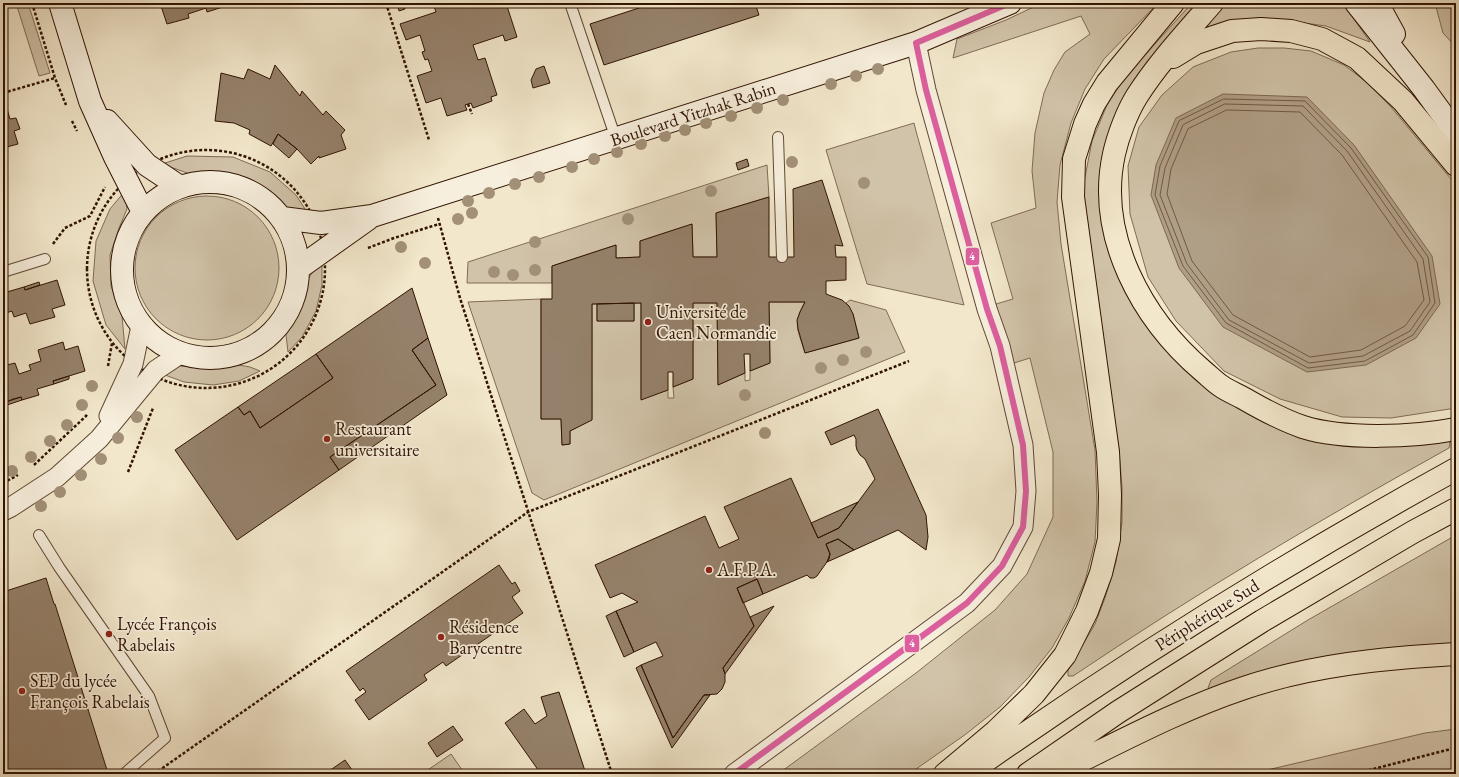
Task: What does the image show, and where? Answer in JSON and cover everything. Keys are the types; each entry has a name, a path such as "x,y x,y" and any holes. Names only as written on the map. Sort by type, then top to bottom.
{"highway":[{"path":"945,774 995,732 1034,694 1065,655 1087,611 1101,573 1109,539 1110,495 1108,452 1073,197 1074,159 1085,124 1094,104 1107,83 1173,3"},
{"path":"1212,3 1155,71 1136,97 1120,132 1110,179 1111,205 1114,231 1131,280 1159,324 1187,357 1221,386 1273,415 1303,426 1336,433 1372,435 1411,434 1456,428"},
{"path":"1155,71 1176,55 1196,43 1232,31 1261,29 1291,31 1322,38 1357,58 1404,101 1456,165"},
{"name":"Périphérique Sud","path":"967,774 1129,664 1275,572 1390,505 1456,469"},
{"name":"Périphérique Sud","path":"1028,774 1118,712 1262,621 1413,532 1456,509"},
{"path":"1054,774 1160,722 1204,703 1244,688 1280,677 1350,663 1456,654"}],"street":[{"path":"60,3 90,101 115,157 143,212"},
{"name":"Boulevard Yitzhak Rabin","path":"282,218 321,223 372,216 916,43 1010,3"},
{"path":"1356,3 1424,89 1456,133"},
{"path":"1377,3 1424,89"},
{"path":"734,774 967,603 1002,566 1023,527 1026,491 1024,445 1000,346 987,309 926,90 916,43"},
{"path":"90,101 119,136 147,165 180,187"},
{"path":"212,182 228,183 244,188 271,206 282,218 293,239 299,268 297,287 292,305 282,322 269,336 254,347 236,355 218,359 198,358 180,354 165,347 141,326 128,302 124,289 122,268 124,248 132,229 143,212 160,197 180,187 196,183 212,182"},
{"name":"Boulevard Yitzhak Rabin","path":"299,268 372,216"},
{"path":"99,439 133,364 141,326"},
{"path":"3,511 57,477 99,439 156,370 180,354"}],"lane":[{"path":"570,3 616,138"},
{"path":"778,137 782,257"},
{"path":"3,272 45,259"},
{"path":"39,535 64,574 149,696 165,738 124,774"}],"path":[{"path":"386,3 429,140"},
{"path":"3,93 55,78"},
{"path":"468,104 472,114"},
{"path":"152,162 182,152 201,150 220,150 239,154 274,170 302,197 314,217"},
{"path":"158,153 163,158"},
{"path":"122,184 104,207 96,222 87,253 86,269 87,285 94,311 103,330 112,343 124,355"},
{"path":"45,259 54,241 65,228 90,216 107,185"},
{"path":"438,216 460,298 612,774"},
{"path":"366,249 394,238 439,224"},
{"path":"160,379 191,388 219,388 246,382 264,374 292,354 309,330 320,305 326,278 325,259"},
{"path":"325,266 332,263"},
{"path":"106,373 112,343"},
{"path":"154,774 528,512 909,361"},
{"path":"128,472 156,402"},
{"path":"30,469 86,416 90,409"},
{"path":"3,483 23,472"},
{"path":"1354,774 1447,750 1456,750"}],"shaded area":[{"path":"16,3 28,3 50,73 39,76"},
{"path":"1042,3 1158,3 1104,59 1085,89 1071,123 1060,165 1057,202 1061,244 1095,450 1097,502 1095,542 1085,581 1069,618 1052,648 1029,677 1000,707 966,734 909,774 778,774 916,673 995,610 1027,574 1053,517 1053,452 1030,358 1011,364 996,304 1013,299 991,223 1036,208 1032,171 1035,133 1044,93 1054,70 1065,52 1090,34 1081,16 953,58 957,39 1006,20"},
{"path":"1192,3 1201,3 1115,118 1128,291 1147,327 1176,360 1201,384 1240,409 1286,429 1447,439 1450,443 1449,448 1353,502 1259,558 1165,616 1073,676 1068,676 1068,670 1095,624 1105,598 1116,562 1122,522 1122,487 1119,450 1085,229 1084,182 1092,141 1107,105 1125,77"},
{"path":"1218,3 1343,3 1370,42 1326,26 1282,20 1185,42"},
{"path":"1435,3 1456,3 1456,47 1443,33"},
{"path":"1258,48 1284,48 1311,51 1344,65 1368,83 1391,107 1456,185 1456,408 1391,418 1342,417 1280,399 1224,371 1176,321 1148,277 1130,214 1128,166 1139,127 1162,95 1193,67 1231,52"},
{"path":"914,123 964,305 867,284 826,150"},
{"path":"187,156 233,157 270,172 296,195 309,215 291,211 253,181 222,172 190,174 162,164"},
{"path":"767,165 769,197 716,213 717,257 693,257 692,224 640,241 640,257 616,258 616,245 552,266 552,283 467,283 468,262"},
{"path":"125,191 127,209 110,255 111,286 122,316 125,349 106,325 93,281 96,241 110,209"},
{"path":"200,196 214,196 241,204 253,212 263,222 274,240 278,254 278,282 274,296 263,314 253,324 235,335 214,340 200,340 173,332 161,324 151,314 140,296 135,275 135,261 143,234 151,222 161,212 179,201"},
{"path":"322,263 322,285 316,311 302,337 288,352 286,335 300,305 304,285 314,270"},
{"path":"541,299 541,419 561,419 562,445 570,444 570,431 592,419 592,304 597,304 597,321 634,321 634,303 641,303 641,399 668,390 668,398 674,398 673,387 693,379 693,303 717,303 718,385 745,373 745,381 750,380 750,371 770,363 769,302 805,302 797,322 798,333 805,353 859,338 853,314 846,303 850,300 886,310 905,352 544,500 532,493 468,302"},
{"path":"233,364 250,367 260,371 239,381 213,385 184,382 165,375 180,366 212,368"},
{"path":"1456,535 1456,645 1212,691 1208,688 1211,680 1308,620"},
{"path":"1456,729 1456,774 1250,774 1425,733"},
{"path":"451,754 465,774 422,774"}],"water":[{"path":"1223,94 1307,97 1354,145 1432,256 1440,304 1416,338 1366,365 1307,372 1223,327 1179,268 1151,195 1156,165 1176,118"}],"building":[{"path":"160,3 229,3 229,5 207,12 206,8 188,14 189,18 167,24"},
{"path":"397,3 404,3 405,9 399,11"},
{"path":"433,3 506,3 517,37 505,41 503,35 473,45 478,60 485,58 497,95 491,97 492,101 473,108 471,103 465,105 467,110 447,116 441,98 426,103 417,76 432,71 428,59 425,60 422,52 425,51 420,35 406,40 400,24 436,12"},
{"path":"654,3 755,3 759,15 604,65 590,24"},
{"path":"275,65 300,96 302,91 323,115 326,111 345,130 341,135 346,149 319,158 319,156 311,164 297,149 278,134 271,146 249,134 250,130 234,123 215,121 221,73 244,79 248,69 270,79"},
{"path":"544,66 550,83 533,88 531,80 536,69"},
{"path":"7,109 10,119 16,118 20,129 14,131 18,144 3,148 3,110"},
{"path":"278,134 297,149 289,158 273,144"},
{"path":"747,159 749,166 738,170 736,163"},
{"path":"822,180 843,246 835,245 836,257 846,257 846,280 826,281 826,294 842,300 849,306 853,314 859,338 805,353 797,320 805,302 769,302 770,363 750,371 750,354 744,354 745,373 718,385 717,303 693,303 693,379 673,387 673,372 668,372 668,390 641,400 641,303 592,304 592,420 570,431 570,444 562,445 561,419 541,419 541,299 552,299 552,266 616,245 616,258 640,257 640,241 692,224 693,257 717,257 716,213 769,197 769,257 794,257 793,189"},
{"path":"57,280 65,305 52,309 55,317 30,324 26,313 14,317 12,311 3,314 3,287 6,287 7,292 24,287 25,290"},
{"path":"39,282 40,285 25,290 24,287"},
{"path":"412,288 428,338 412,350 436,385 330,457 339,470 237,540 175,450 238,407 244,415 250,411 260,428 333,378 316,354"},
{"path":"634,303 634,321 597,321 597,304"},
{"path":"428,338 447,395 339,470 330,457 436,385 412,350"},
{"path":"63,342 65,350 78,346 85,371 53,381 54,384 37,389 39,395 22,400 21,397 13,399 6,402 7,405 3,406 3,366 15,363 19,374 31,370 29,365 41,361 38,350"},
{"path":"316,354 333,378 260,428 250,411 244,415 238,407"},
{"path":"69,376 69,379 54,384 53,381"},
{"path":"21,397 22,400 7,405 6,402"},
{"name":"A.F.P.A.","path":"878,409 926,515 928,537 926,550 898,530 854,550 838,539 826,544 830,554 829,559 814,578 810,578 807,575 763,594 757,579 737,588 754,626 723,668 725,682 722,689 717,694 704,695 673,738 641,665 663,656 656,642 634,652 616,611 638,602 622,593 610,598 595,565 705,516 719,548 739,539 724,507 791,478 818,538 839,528 875,479 865,459 857,450 854,435 831,445 825,432"},
{"path":"858,502 839,528 818,538 811,523"},
{"path":"838,539 854,550 827,562 830,554 826,544"},
{"name":"Résidence Barycentre","path":"499,565 512,584 515,582 520,591 512,597 523,613 446,666 443,662 424,675 427,680 369,720 355,700 366,692 363,688 360,691 346,671"},
{"path":"46,578 107,770 94,774 3,774 3,592"},
{"path":"757,579 763,594 743,603 737,588"},
{"path":"774,606 725,674 723,668 754,626 750,617"},
{"path":"616,611 634,652 624,657 606,616"},
{"path":"641,665 673,738 704,695 710,695 672,748 636,668"},
{"path":"559,692 586,774 541,774 505,723 524,709 535,724 547,716 541,697"},
{"path":"453,726 463,740 437,757 428,743"},
{"path":"345,760 355,774 331,774 329,771"}],"transit line":[{"name":"4","path":"916,43 1010,3"},
{"name":"4","path":"734,774 967,603 1002,566 1023,527 1026,491 1023,445 1000,346 987,309 926,90 916,43"}],"place":[{"name":"Université de Caen Normandie","path":"648,322"},
{"name":"Restaurant universitaire","path":"327,439"},
{"name":"A.F.P.A.","path":"709,570"},
{"name":"Lycée François Rabelais","path":"109,634"},
{"name":"Résidence Barycentre","path":"441,637"},
{"name":"SEP du lycée François Rabelais","path":"22,691"}]}
